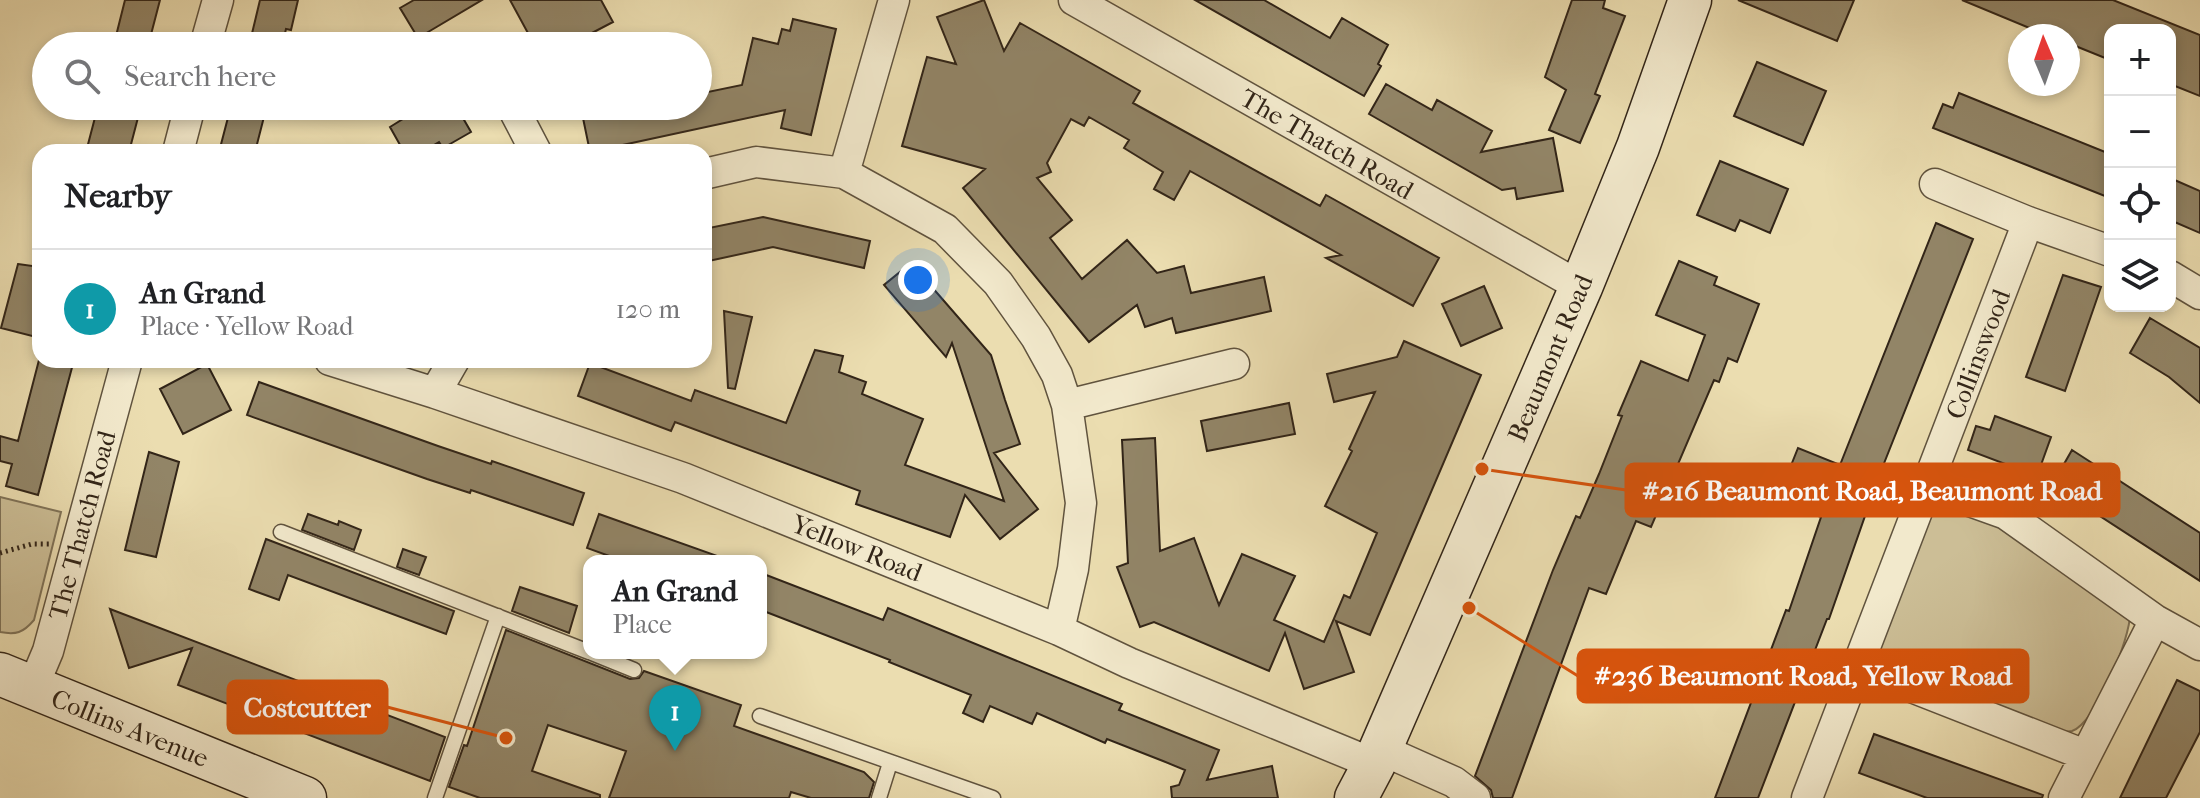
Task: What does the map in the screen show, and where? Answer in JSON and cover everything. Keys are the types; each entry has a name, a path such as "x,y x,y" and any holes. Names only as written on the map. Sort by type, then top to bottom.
{"street":[{"path":"209,32 218,0"},
{"path":"844,173 894,0"},
{"name":"The Thatch Road","path":"1074,0 1581,287"},
{"name":"Beaumont Road","path":"1370,770 1581,287 1638,147 1690,0"},
{"path":"180,144 186,120"},
{"path":"519,120 532,144"},
{"path":"712,172 756,162 844,173 945,229 998,283 1043,349 1057,375 1067,405 1081,503 1073,569 1059,630"},
{"path":"1935,184 2104,249"},
{"name":"Collinswood","path":"1807,798 2028,222"},
{"path":"2176,280 2200,294"},
{"path":"1067,405 1234,364"},
{"name":"The Thatch Road","path":"16,682 48,651 125,368"},
{"name":"Yellow Road","path":"355,368 683,478 1059,630 1370,770 1454,782 1475,798"},
{"path":"435,393 449,368"},
{"path":"1928,486 2006,514 2155,620 2200,645"},
{"path":"2064,798 2155,620"},
{"path":"1858,666 2085,755"},
{"name":"Collins Avenue","path":"16,682 305,798"}],"lane":[{"path":"281,532 583,649"},
{"path":"435,798 498,616"},
{"path":"607,659 634,670"},
{"path":"760,716 993,798"},
{"path":"879,798 890,763"}],"path":[{"path":"0,553 32,544 59,544"}],"shaded area":[{"path":"0,497 61,512 34,620 15,633 0,632"},
{"path":"1953,506 1970,509 2130,613 2125,640 2110,678 2091,713 2072,731 2059,731 1879,658 1878,646 1932,509"}],"building":[{"path":"125,0 160,0 152,32 117,32"},
{"path":"260,0 298,0 291,30 252,32"},
{"path":"414,0 482,0 428,32 414,32 400,8"},
{"path":"510,0 601,0 613,22 594,32 527,32"},
{"path":"984,0 1004,51 1020,23 1140,91 1133,103 1320,206 1326,195 1439,258 1413,306 1326,258 1341,255 1190,171 1174,200 1154,189 1163,172 1124,148 1129,140 1089,117 1084,126 1071,119 1047,163 1051,172 1037,178 1072,220 1050,238 1082,279 1127,240 1157,273 1184,266 1191,293 1264,277 1271,311 1176,333 1172,318 1145,327 1137,305 1089,342 963,188 985,169 902,146 927,57 956,64 937,17"},
{"path":"1195,0 1264,0 1330,38 1342,18 1388,45 1378,64 1381,66 1364,96"},
{"path":"1572,0 1605,0 1603,8 1625,16 1595,94 1600,96 1580,143 1549,130 1566,90 1545,77"},
{"path":"1738,0 1854,0 1837,41"},
{"path":"1962,0 2113,0 2173,24 2104,24 2104,58 2080,48 2080,24 2020,24"},
{"path":"793,19 836,29 811,135 781,128 785,110 627,144 588,144 583,120 712,120 712,91 742,85 753,38 778,44 782,29 790,31"},
{"path":"2176,25 2200,35 2200,96 2176,86"},
{"path":"1757,62 1826,91 1803,145 1734,116"},
{"path":"1386,84 1432,110 1437,100 1492,131 1481,152 1553,138 1563,191 1517,199 1515,188 1502,190 1369,114"},
{"path":"1959,93 2104,152 2104,196 1933,128 1943,104 1953,108"},
{"path":"94,120 137,120 131,144 88,144"},
{"path":"227,120 263,120 257,144 221,144"},
{"path":"401,120 464,120 471,132 450,144 400,144 390,127"},
{"path":"1720,161 1788,189 1770,233 1740,220 1735,231 1697,215"},
{"path":"2176,181 2200,191 2200,233 2176,223"},
{"path":"763,217 870,241 864,268 773,247 712,260 712,227"},
{"path":"1936,223 1973,239 1879,476 1829,619 1758,798 1715,798 1786,610 1789,611 1821,517 1778,501 1788,473 1798,448 1840,465"},
{"path":"1679,261 1717,277 1714,285 1759,304 1737,362 1728,358 1719,382 1714,380 1651,527 1636,521 1606,594 1589,588 1512,798 1493,798 1491,790 1475,776 1553,570 1576,516 1580,518 1599,474 1622,416 1618,415 1641,361 1688,381 1705,335 1656,315"},
{"path":"911,263 991,355 1020,444 994,453 1038,509 1000,539 965,495 950,537 856,504 860,491 675,422 671,431 578,396 588,368 603,368 691,401 695,390 786,423 815,350 843,356 839,372 866,382 862,394 923,419 905,465 1004,501 952,343 946,357 884,285"},
{"path":"18,264 32,266 32,336 1,328"},
{"path":"2063,275 2101,287 2065,391 2026,377"},
{"path":"1484,286 1502,328 1461,346 1442,304"},
{"path":"724,311 752,317 735,389 728,388"},
{"path":"2150,318 2200,348 2200,403 2169,377 2130,353"},
{"path":"1404,341 1481,375 1370,635 1336,621 1354,672 1304,689 1285,633 1269,671 1154,622 1140,627 1117,567 1128,563 1122,440 1155,438 1160,551 1194,538 1219,605 1242,554 1295,576 1274,620 1324,642 1344,595 1350,598 1377,533 1325,506 1352,451 1349,449 1375,392 1334,402 1327,374 1397,357"},
{"path":"37,368 72,368 38,495 6,486 12,464 0,461 0,436 18,441"},
{"path":"199,368 209,368 231,410 183,434 160,389"},
{"path":"259,382 438,446 584,493 573,525 471,490 470,493 427,479 247,415"},
{"path":"1289,403 1295,434 1207,451 1201,421"},
{"path":"1995,416 2051,437 2037,476 1968,450 1976,426 1990,430"},
{"path":"2072,450 2200,533 2200,581 2052,485"},
{"path":"149,452 179,462 156,557 125,550"},
{"path":"308,514 361,530 354,550 302,530"},
{"path":"599,514 715,555 606,555 587,548"},
{"path":"266,539 454,611 446,634 288,575 279,600 249,589"},
{"path":"403,549 426,557 419,575 397,567"},
{"path":"767,575 883,620 888,608 1122,704 1119,710 1219,750 1207,780 1272,766 1278,798 1172,798 1171,787 1179,785 1185,770 1107,739 1105,743 1037,713 1032,724 990,706 983,722 963,713 971,695 767,612"},
{"path":"520,587 577,606 569,633 512,611"},
{"path":"110,609 445,737 430,781 178,685 192,648 129,668"},
{"path":"506,630 630,679 639,678 644,671 741,705 734,726 864,772 874,782 869,798 811,798 791,792 789,798 609,798 626,751 548,725 532,771 600,795 600,798 480,798 449,787 464,745 467,746"},
{"path":"2177,680 2200,691 2200,732 2166,798 2120,798"},
{"path":"1874,734 2043,795 2042,798 1927,798 1859,773"}],"place":[{"name":"#216 Beaumont Road, Beaumont Road","path":"1482,469"},
{"name":"#236 Beaumont Road, Yellow Road","path":"1469,608"},
{"name":"Costcutter","path":"506,738"},
{"name":"An Grand","path":"675,751"}]}
